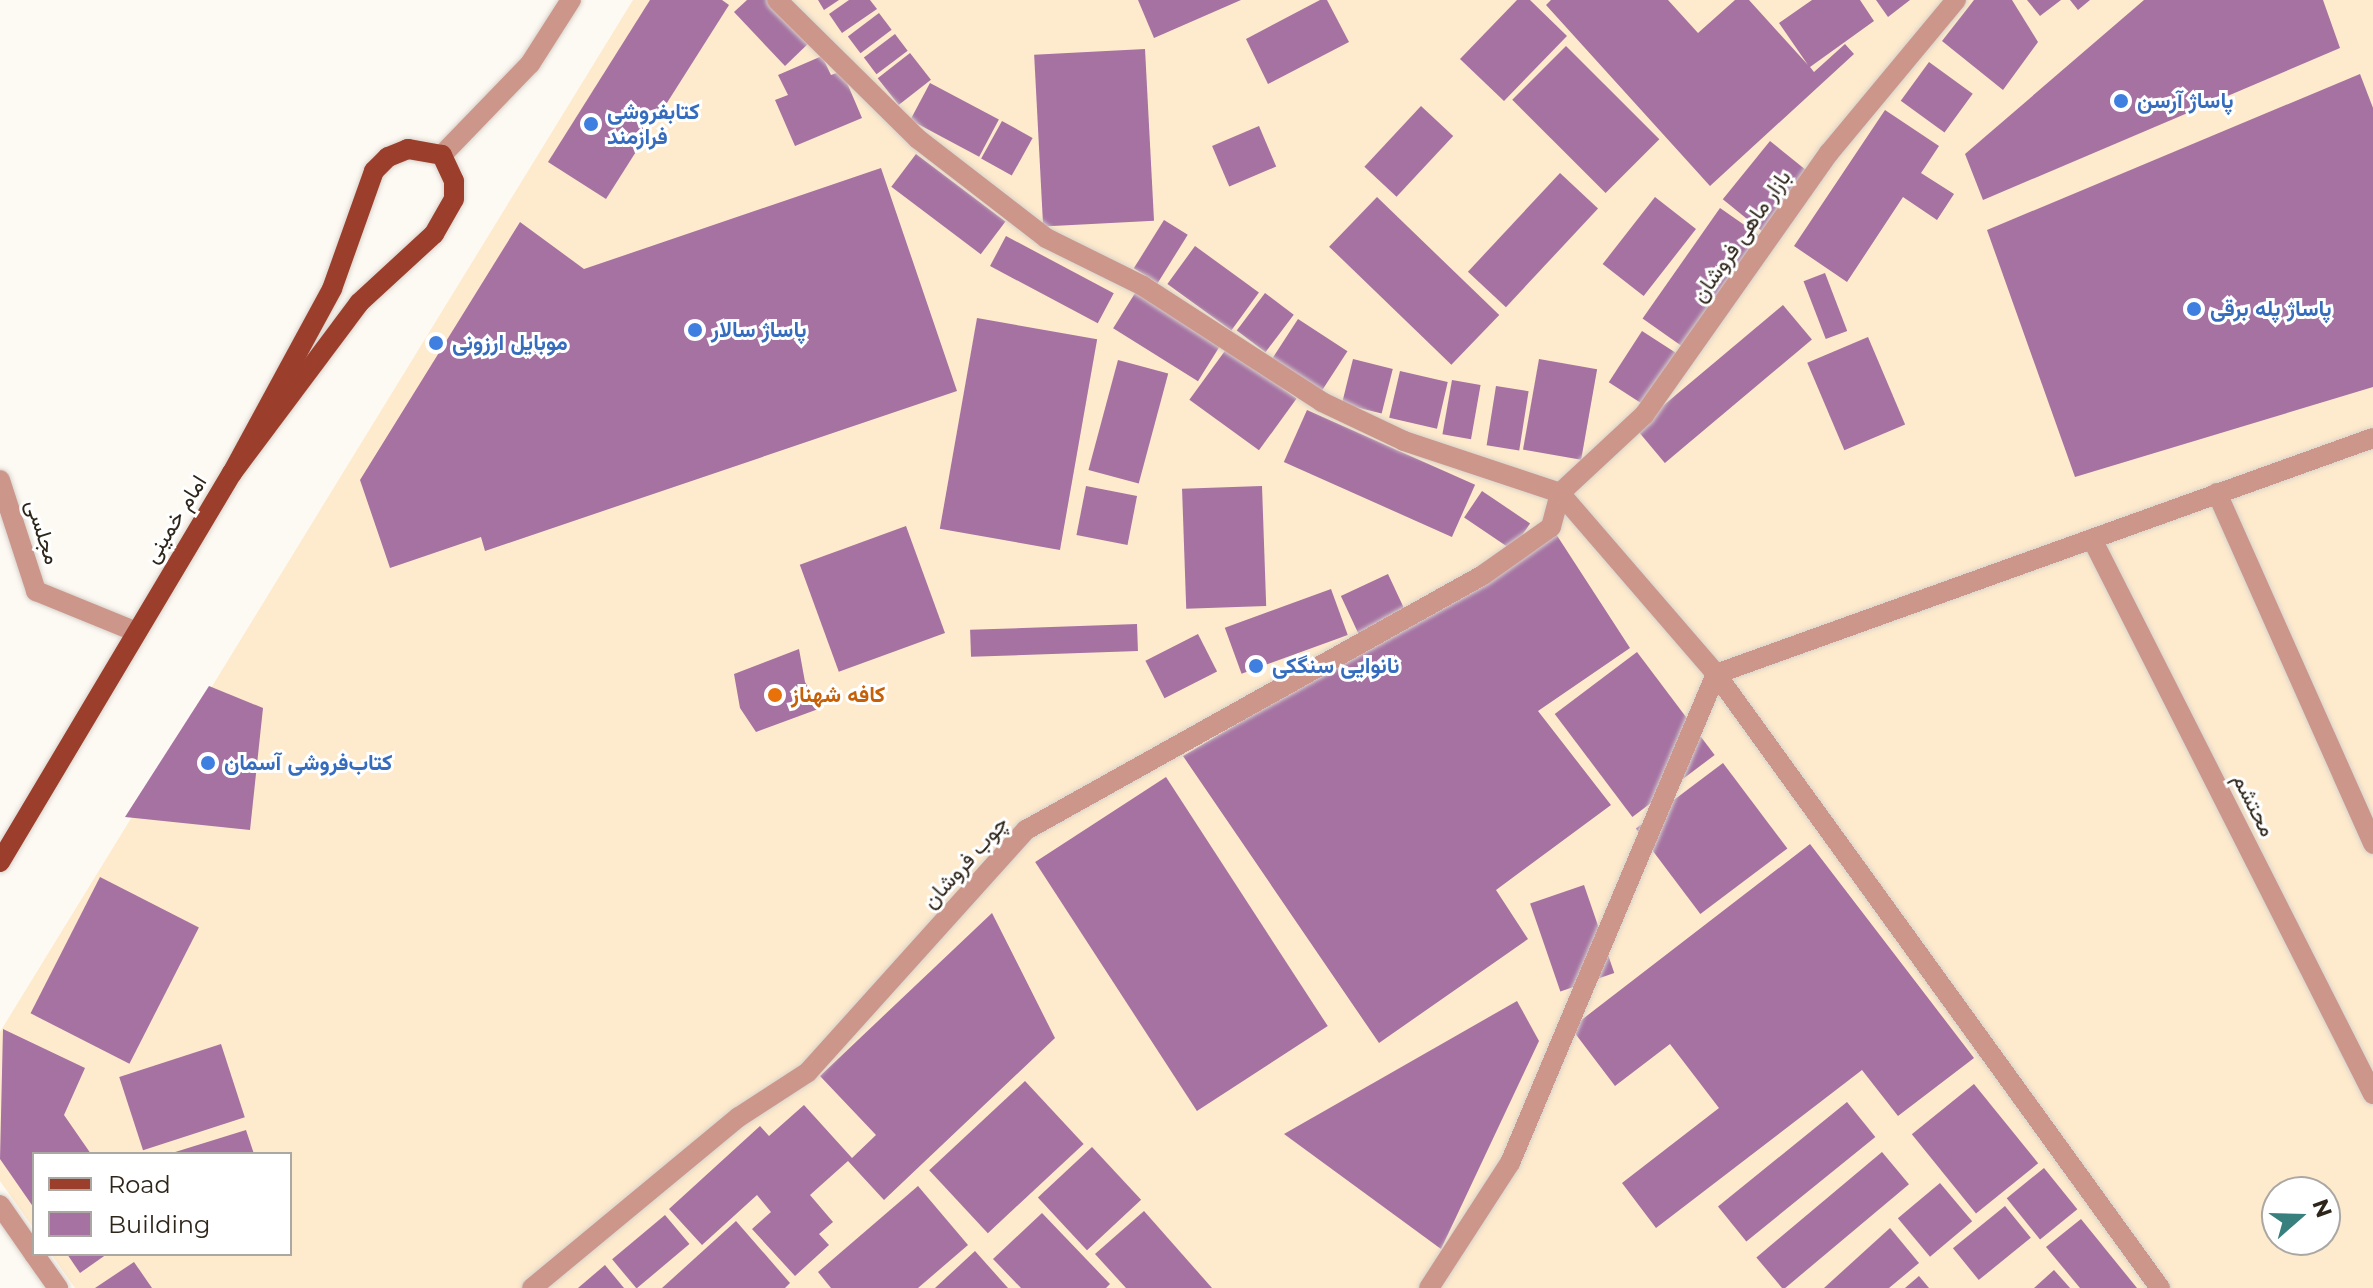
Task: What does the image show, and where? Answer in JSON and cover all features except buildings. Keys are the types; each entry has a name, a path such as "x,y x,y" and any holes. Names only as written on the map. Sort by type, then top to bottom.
{"main road":[{"path":"232,473 332,289 374,171 388,157 408,149 442,155"},
{"name":"امام خمینی","path":"0,862 134,631 232,473 359,303 434,234 454,199 454,181 442,155"}],"street":[{"path":"442,155 530,64 571,0"},
{"path":"777,0 918,139 1046,238 1143,286 1322,402 1404,441 1560,493 1716,674 2160,1288"},
{"name":"بازار ماهی فروشان","path":"1560,493 1644,415 1829,153 1956,0"},
{"path":"1429,1288 1510,1163 1716,674 2373,438"},
{"name":"مجلسی","path":"0,480 36,591 134,631"},
{"name":"چوب فروشان","path":"532,1288 739,1117 808,1072 1026,830 1483,575 1551,527 1560,493"},
{"path":"2217,493 2373,844"},
{"name":"محتشم","path":"2092,539 2373,1094"},
{"path":"0,1205 32,1251"},
{"path":"35,1256 58,1288"}],"shaded area":[{"path":"633,0 2373,0 2373,1288 75,1288 52,1256 292,1256 292,1152 32,1152 32,1226 0,1181 0,1032"}],"place":[{"name":"پاساژ آرسن","path":"2121,101"},
{"name":"کتابفروشی فرازمند","path":"591,124"},
{"name":"پاساژ پله برقی","path":"2194,309"},
{"name":"پاساژ سالار","path":"695,330"},
{"name":"موبایل ارزونی","path":"436,343"},
{"name":"نانوایی سنگکی","path":"1256,666"},
{"name":"کافه شهناز","path":"775,695"},
{"name":"کتاب‌فروشی آسمان","path":"208,763"}]}
